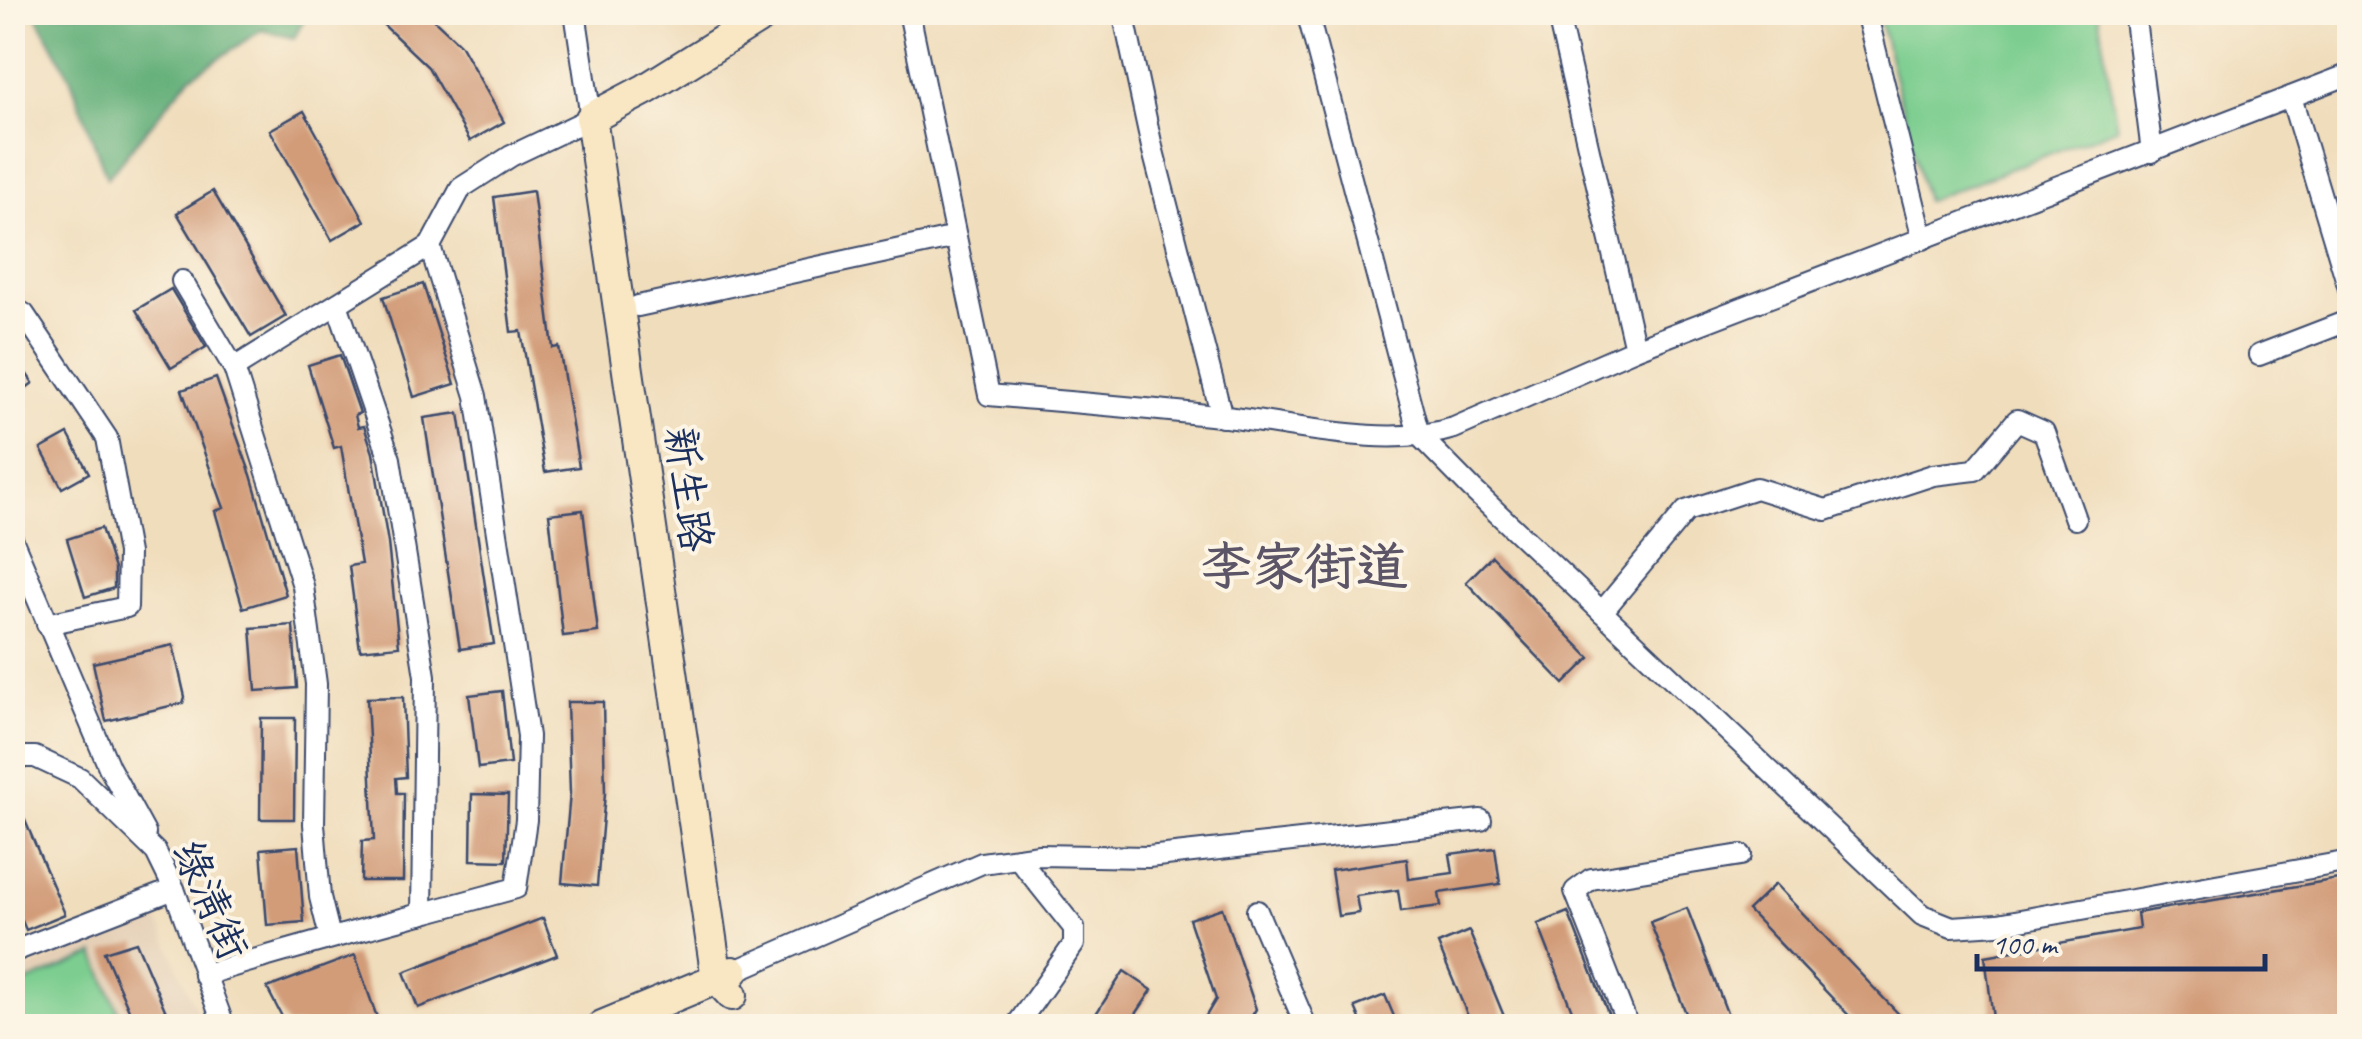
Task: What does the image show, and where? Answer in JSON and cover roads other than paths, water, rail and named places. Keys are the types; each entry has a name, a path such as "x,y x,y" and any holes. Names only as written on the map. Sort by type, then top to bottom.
{"street":[{"name":"新生路","path":"575,12 600,113 638,306 728,981"},
{"path":"234,368 430,246 461,188 512,156 600,113 770,12"},
{"path":"909,12 990,395 1222,416 1366,434 1419,435 1454,428 1635,350 2350,74"},
{"path":"1123,12 1152,147 1222,416"},
{"path":"1307,12 1419,435 1922,916 1952,927 1998,924 2350,861"},
{"path":"1557,12 1635,350"},
{"path":"1866,12 1923,239"},
{"path":"2134,12 2152,152"},
{"path":"2291,97 2350,292"},
{"name":"新生路","path":"600,113 728,981"},
{"path":"638,306 956,237"},
{"path":"204,975 516,888 526,820 528,736 476,396 430,246"},
{"path":"182,282 234,368 304,586 316,684 314,824 320,897 330,937"},
{"path":"337,304 390,459 425,676 422,914"},
{"path":"12,307 24,314 107,438 128,553 126,607 47,624"},
{"path":"2259,356 2350,320"},
{"path":"1602,612 1686,511 1756,488 1826,510 1933,475 1975,470 2017,420 2044,432 2076,519"},
{"path":"12,539 109,767 156,852"},
{"name":"绿清街","path":"12,757 35,758 80,778 156,852 174,889 224,1026"},
{"path":"602,1026 728,981 982,862 1039,855 1148,858 1481,820"},
{"path":"1628,1026 1575,891 1591,879 1741,855"},
{"path":"1018,858 1074,928 1074,944 1019,1022"},
{"path":"12,952 174,889"},
{"path":"1256,911 1306,1026"},
{"path":"656,1026 728,981"}],"district":[{"name":"李家街道","path":"1304,567"}]}
